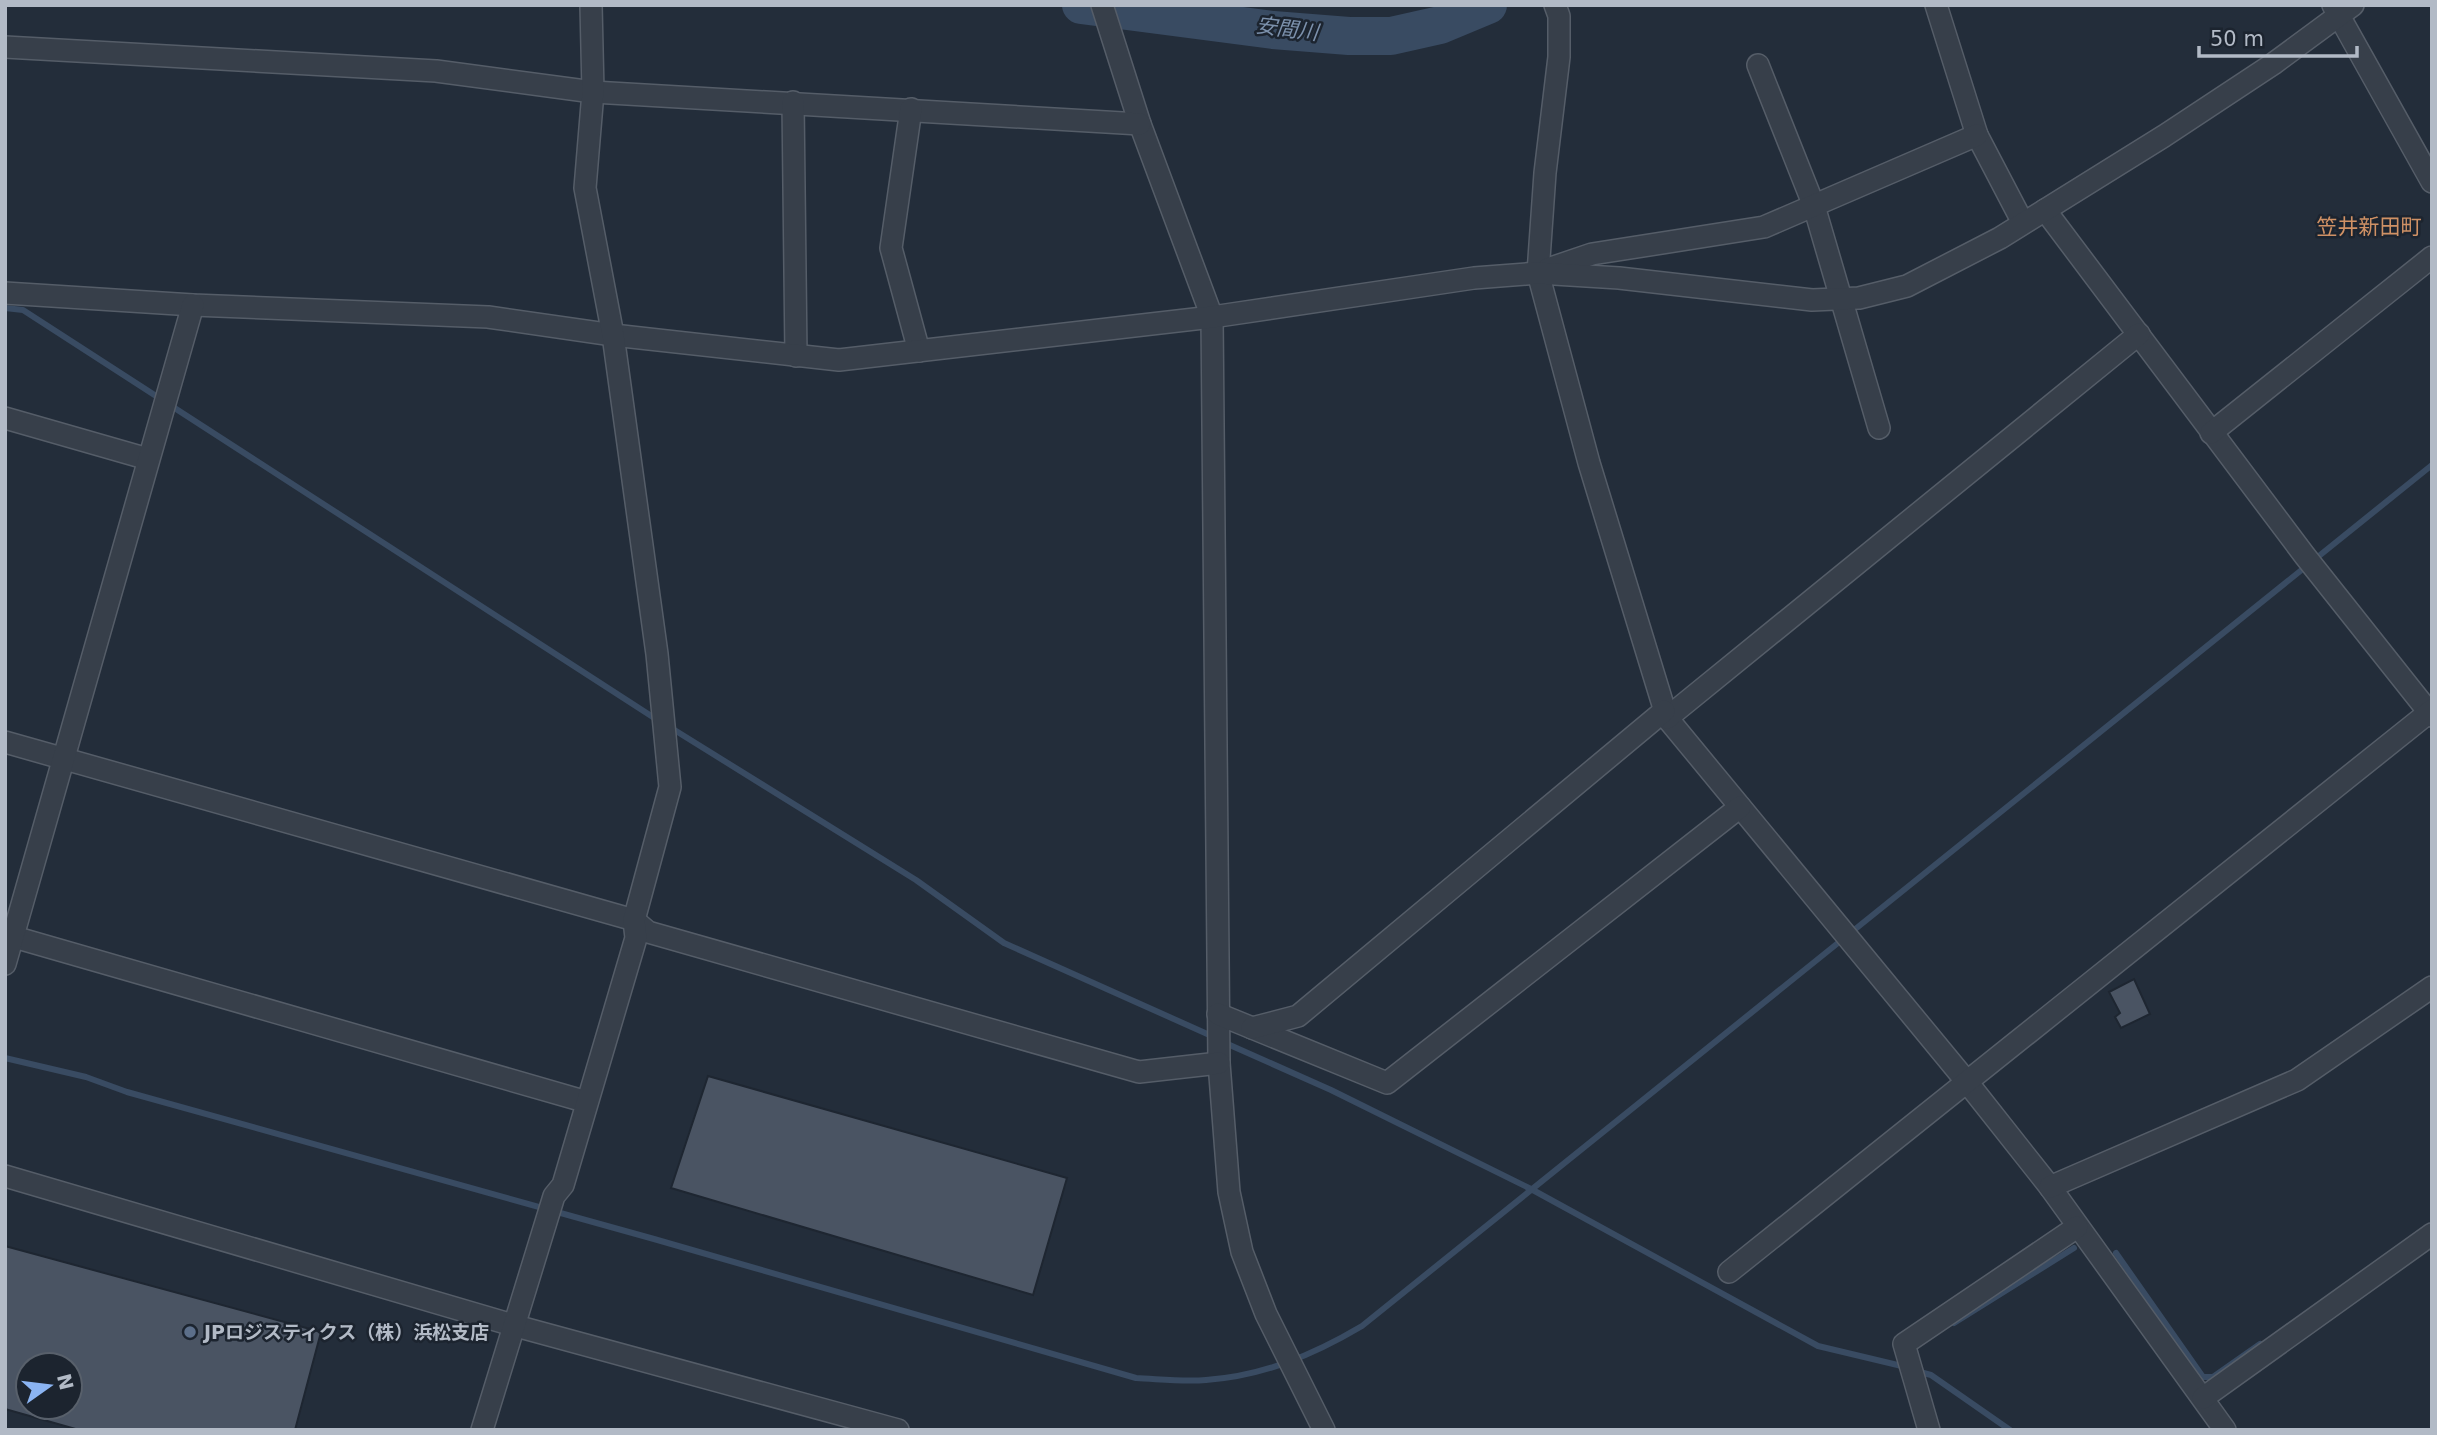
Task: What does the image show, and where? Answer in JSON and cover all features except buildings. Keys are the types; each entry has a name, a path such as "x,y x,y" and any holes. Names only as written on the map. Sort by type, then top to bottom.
{"street":[{"path":"482,1430 554,1196 563,1185 636,938 634,920 670,787 662,708 612,335 585,188 593,92 591,5"},
{"path":"1102,5 1140,124 1212,317 1218,1019 1229,1192 1242,1252 1284,1349 1324,1430"},
{"path":"1555,5 1559,16 1559,57 1545,173 1538,273 1589,463 1665,714 1849,936 2050,1187 2225,1430"},
{"path":"1936,5 1977,135 2023,223"},
{"path":"5,292 193,305 488,317 612,335 839,360 1212,317 1474,278 1538,273 1619,278 1812,300 1859,298 1907,286 2045,210 2273,64 2341,9 2432,182"},
{"path":"5,47 436,72 593,92 1140,124"},
{"path":"1758,65 1814,206 1879,428"},
{"path":"793,102 796,356"},
{"path":"911,109 891,248 919,351"},
{"path":"1538,273 1592,254 1764,227 1977,135"},
{"path":"1729,1272 2431,713 2309,561 2045,210"},
{"path":"2211,433 2432,257"},
{"path":"5,964 160,411 193,305"},
{"path":"1252,1028 1297,1016 1665,714 2139,334"},
{"path":"5,418 148,459"},
{"path":"5,742 634,920 648,932 1139,1072 1219,1059"},
{"path":"1218,1019 1252,1028 1387,1083 1740,807"},
{"path":"14,937 587,1102"},
{"path":"2050,1187 2297,1080 2432,987"},
{"path":"5,1175 516,1326 898,1430"},
{"path":"1929,1430 1904,1343 2077,1227"},
{"path":"2203,1398 2432,1234"}],"waterway":[{"name":"安間川","path":"1081,5 1273,30 1349,36 1391,36 1440,25 1488,5"},
{"path":"5,308 23,310 659,721"},
{"path":"5,1058 86,1077 127,1092 654,1239 1136,1378 1197,1381 1248,1374 1306,1355 1362,1326 2432,465"},
{"path":"668,726 916,880 1004,943 1214,1037"},
{"path":"1223,1042 1331,1090 1531,1189 1818,1346 1906,1367"},
{"path":"1954,1323 2074,1248"},
{"path":"2116,1253 2203,1377 2213,1377 2260,1344"},
{"path":"1916,1371 1931,1375 2010,1430"}],"place":[{"name":"JPロジスティクス（株）浜松支店","path":"190,1332"}],"district":[{"name":"笠井新田町","path":"2369,227"}]}
